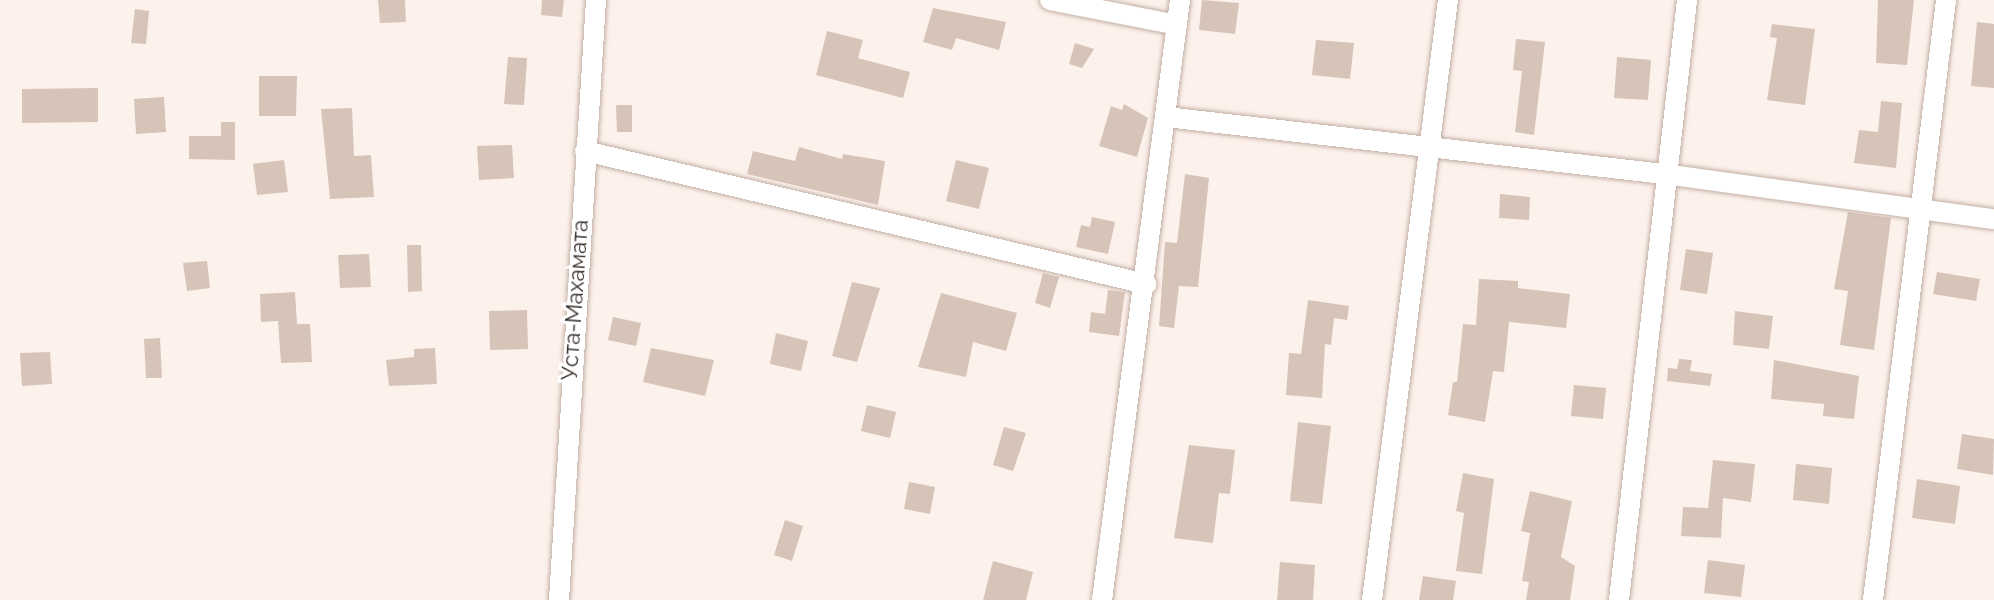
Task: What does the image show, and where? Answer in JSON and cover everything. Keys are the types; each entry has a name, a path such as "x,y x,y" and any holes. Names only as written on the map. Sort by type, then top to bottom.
{"street":[{"name":"Уста-Махамата","path":"559,600 596,0"},
{"path":"1050,0 1177,25"},
{"path":"1102,600 1146,284 1180,0"},
{"path":"1372,600 1448,0"},
{"path":"1619,600 1664,174 1687,0"},
{"path":"1873,600 1917,209 1946,0"},
{"path":"1166,117 1664,174 1994,219"},
{"path":"585,151 1146,284"}],"building":[{"path":"378,0 405,0 406,22 380,23"},
{"path":"542,0 564,0 562,17 541,15"},
{"path":"1202,0 1239,3 1235,34 1199,30"},
{"path":"1878,0 1914,0 1907,65 1876,63"},
{"path":"933,8 1006,22 999,50 956,38 952,50 923,42"},
{"path":"135,9 149,11 146,44 131,43"},
{"path":"1977,22 1994,24 1994,88 1971,86"},
{"path":"1772,24 1815,29 1805,105 1767,100 1777,38 1770,37"},
{"path":"827,31 863,40 858,58 910,72 903,98 816,75"},
{"path":"1516,39 1545,42 1534,135 1515,132 1522,71 1513,70"},
{"path":"1316,40 1354,43 1350,79 1312,75"},
{"path":"1075,43 1094,49 1082,68 1069,64"},
{"path":"508,57 527,58 524,105 504,104"},
{"path":"1617,57 1651,60 1648,100 1614,98"},
{"path":"259,76 297,76 296,116 259,116"},
{"path":"98,88 98,122 22,123 22,89"},
{"path":"164,97 166,132 136,134 134,99"},
{"path":"1881,101 1902,103 1896,168 1854,163 1859,130 1878,132"},
{"path":"1124,104 1148,118 1137,157 1099,146 1111,106 1122,110"},
{"path":"616,105 632,105 632,132 617,132"},
{"path":"352,108 354,156 371,155 374,197 330,199 321,109"},
{"path":"221,122 235,122 235,160 189,159 189,136 221,136"},
{"path":"512,145 514,178 479,180 477,146"},
{"path":"799,147 842,159 843,154 885,161 878,205 747,174 753,151 795,161"},
{"path":"284,160 288,192 257,195 253,164"},
{"path":"956,160 989,168 979,209 946,201"},
{"path":"1185,174 1209,178 1198,287 1179,286 1174,328 1159,326 1165,242 1177,243"},
{"path":"1500,194 1530,197 1529,220 1499,218"},
{"path":"1848,212 1891,218 1874,350 1840,345 1848,291 1834,289"},
{"path":"1092,217 1115,222 1108,254 1076,247 1081,225 1090,227"},
{"path":"407,245 421,245 422,291 408,292"},
{"path":"1686,249 1713,253 1707,294 1680,290"},
{"path":"369,254 371,287 340,288 338,255"},
{"path":"207,261 210,288 187,291 183,263"},
{"path":"1937,272 1980,279 1976,301 1933,294"},
{"path":"1043,273 1059,277 1050,308 1035,303"},
{"path":"1479,279 1518,281 1518,288 1570,294 1566,328 1509,322 1504,372 1493,371 1485,422 1448,415 1453,382 1457,382 1463,324 1476,325"},
{"path":"852,282 880,288 857,362 832,356"},
{"path":"1108,290 1125,292 1119,336 1089,332 1091,312 1105,314"},
{"path":"295,292 297,324 310,324 312,362 281,363 278,321 261,322 260,294"},
{"path":"941,293 1017,313 1006,351 973,342 966,377 918,367"},
{"path":"1308,300 1349,306 1347,320 1334,318 1331,345 1325,344 1322,398 1286,395 1289,353 1301,354"},
{"path":"527,310 528,349 490,350 489,311"},
{"path":"1735,311 1773,316 1769,349 1733,345"},
{"path":"613,317 641,323 636,346 608,340"},
{"path":"776,333 808,341 801,371 770,364"},
{"path":"160,338 162,378 146,378 144,339"},
{"path":"435,348 437,384 389,386 386,360 414,357 414,349"},
{"path":"651,348 714,360 705,396 643,382"},
{"path":"50,352 52,384 22,386 20,353"},
{"path":"1679,359 1692,360 1690,371 1712,374 1710,386 1667,381 1668,368 1677,369"},
{"path":"1774,360 1859,376 1854,419 1823,416 1824,404 1771,399"},
{"path":"1574,385 1606,388 1603,419 1571,416"},
{"path":"867,405 896,412 890,438 861,431"},
{"path":"1298,422 1331,426 1322,504 1290,501"},
{"path":"1004,427 1026,433 1013,471 993,465"},
{"path":"1962,434 1994,439 1993,475 1957,469"},
{"path":"1189,445 1235,450 1230,494 1219,493 1213,543 1174,538"},
{"path":"1713,460 1755,464 1751,502 1723,498 1721,538 1681,536 1683,507 1708,508"},
{"path":"1796,464 1832,468 1829,504 1793,500"},
{"path":"1463,473 1494,479 1482,574 1456,571 1464,513 1456,511"},
{"path":"1917,479 1960,486 1955,524 1912,518"},
{"path":"909,482 935,487 930,514 904,509"},
{"path":"1530,491 1572,501 1561,557 1575,566 1570,600 1526,600 1529,582 1522,581 1530,533 1521,531"},
{"path":"785,520 803,526 792,561 774,555"},
{"path":"1708,560 1745,565 1741,597 1704,593"},
{"path":"993,561 1033,572 1026,600 983,600"},
{"path":"1280,562 1315,565 1313,600 1277,600"},
{"path":"1423,576 1456,581 1453,600 1419,600"}]}
